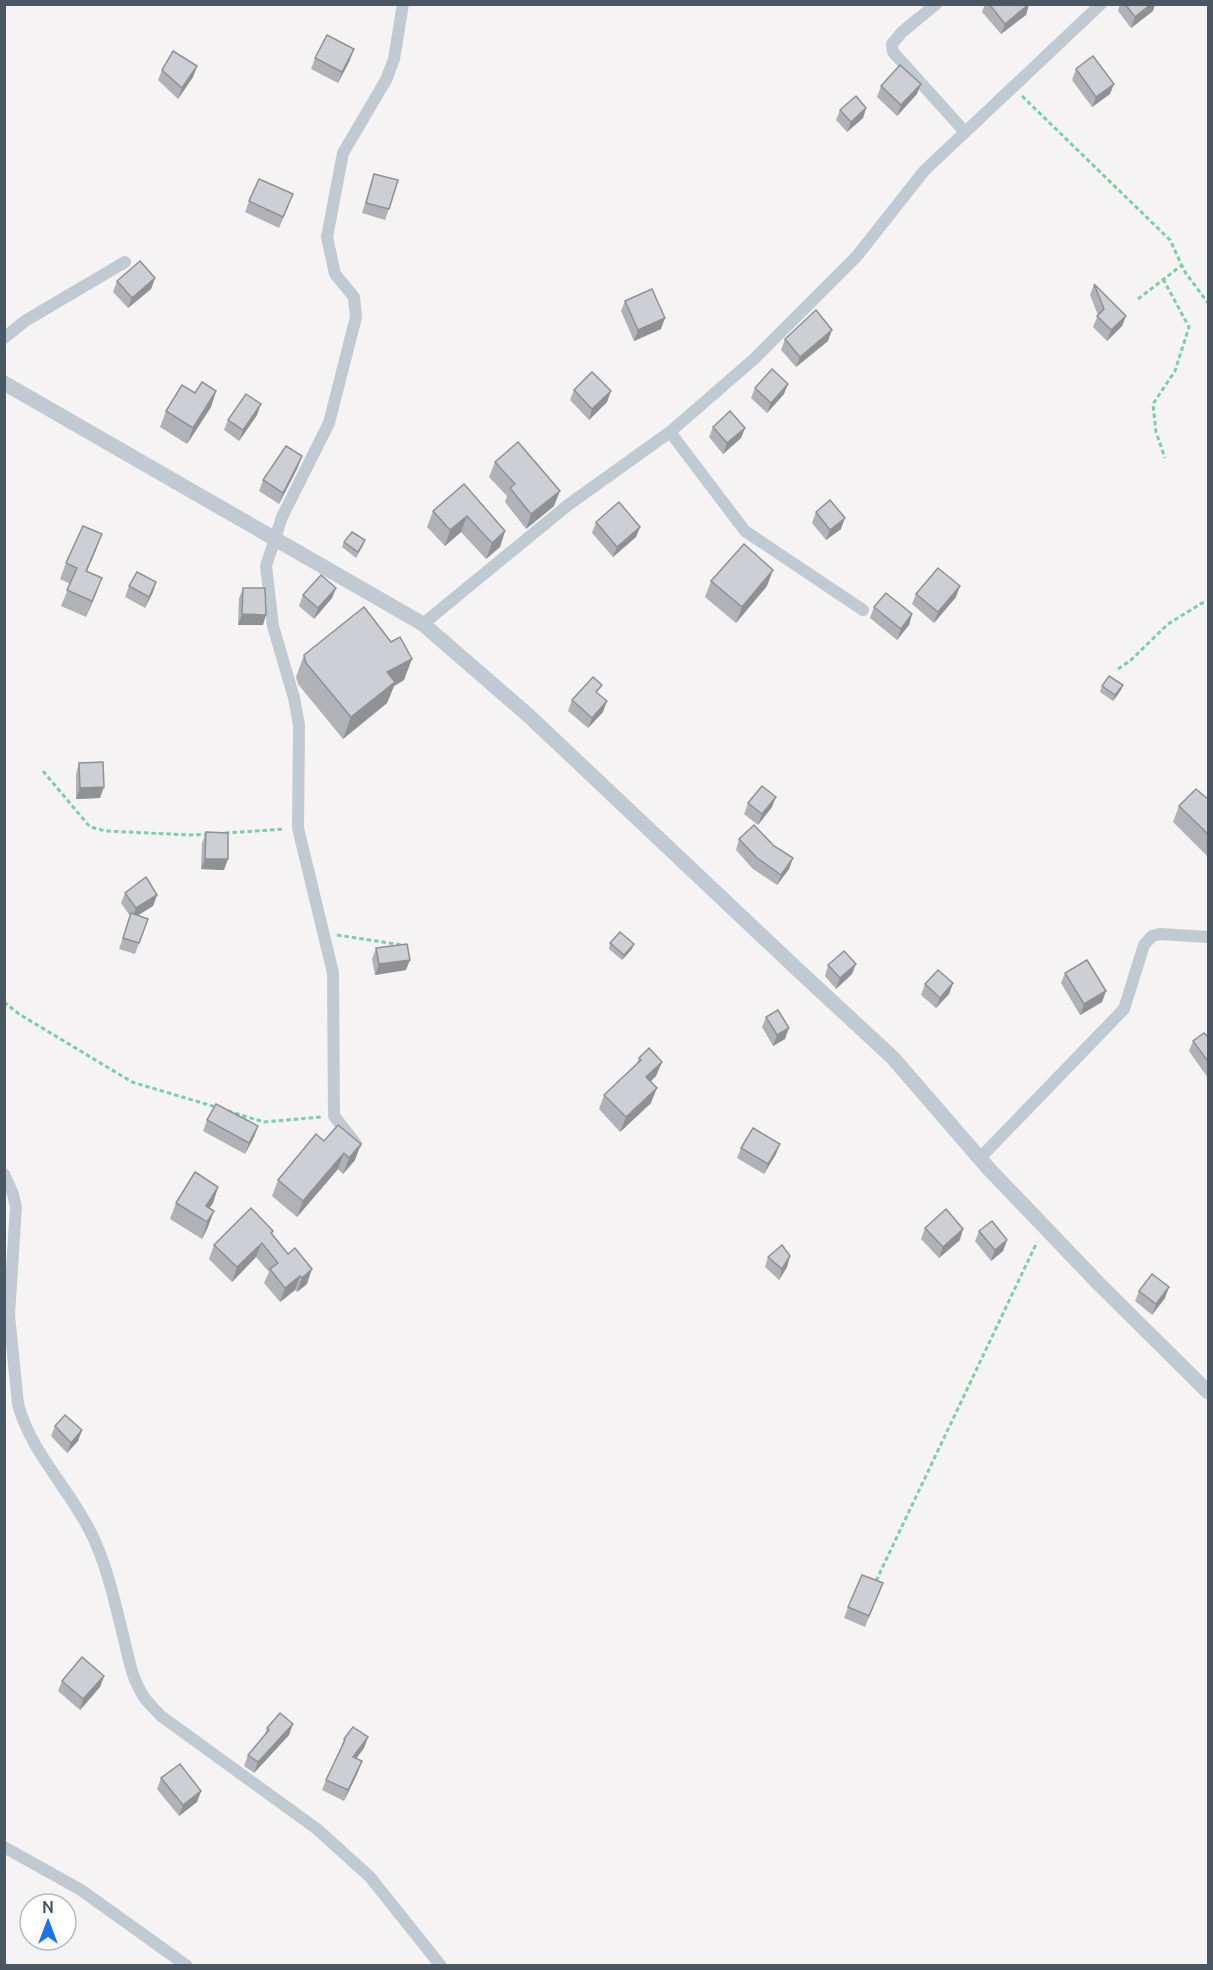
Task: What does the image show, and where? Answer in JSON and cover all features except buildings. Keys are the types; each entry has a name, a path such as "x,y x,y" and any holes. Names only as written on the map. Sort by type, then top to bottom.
{"street":[{"path":"358,1148 334,1116 333,973 298,828 299,725 294,698 273,626 266,566 282,517 329,423 356,317 354,297 335,274 327,237 343,153 390,70 403,4"},
{"path":"936,4 902,32 892,44 892,52 965,132"},
{"path":"423,624 568,505 670,432 754,359 857,256 924,171 1101,4"},
{"path":"4,338 25,321 125,262"},
{"path":"4,383 423,624 529,716 893,1058 1044,1227 1209,1392"},
{"path":"670,432 745,531 863,610"},
{"path":"980,1158 1124,1009 1144,945 1152,936 1160,934 1209,937"},
{"path":"4,1174 16,1207 8,1260 9,1315 18,1404 22,1419 32,1439 63,1485 94,1538 111,1586 133,1676 142,1694 161,1716 317,1829 370,1877 441,1965"},
{"path":"4,1847 81,1890 187,1965"}],"path":[{"path":"1013,87 1170,240 1182,265 1209,303"},
{"path":"1138,299 1182,265"},
{"path":"1163,279 1189,327 1175,371 1153,404 1156,432 1165,458"},
{"path":"1118,669 1130,661 1168,624 1202,603 1209,603"},
{"path":"43,771 90,827 118,831 211,834"},
{"path":"222,833 298,828"},
{"path":"323,933 409,946"},
{"path":"4,1002 132,1082 264,1122 334,1116"},
{"path":"876,1581 1044,1227"}]}
